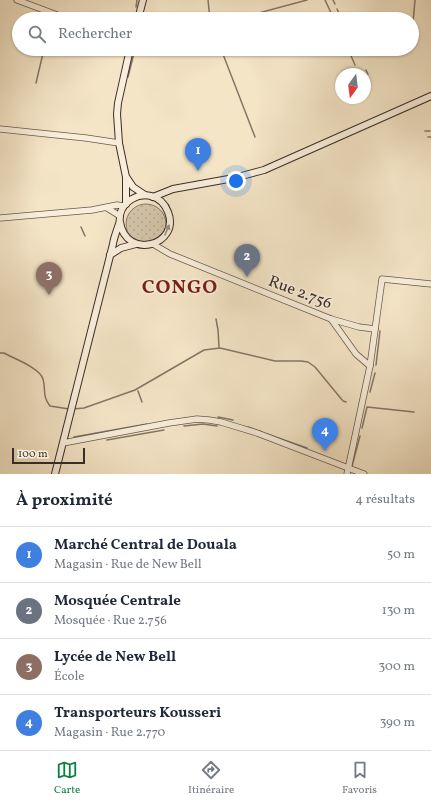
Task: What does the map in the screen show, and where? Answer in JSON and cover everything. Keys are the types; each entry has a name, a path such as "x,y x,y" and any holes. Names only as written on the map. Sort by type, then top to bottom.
{"main road":[{"path":"140,12 143,0"},
{"path":"55,474 110,255 125,205 126,177 119,143 117,124 118,104 128,56"},
{"path":"153,197 173,189 234,178 264,170 431,96"},
{"path":"110,255 121,248 136,244 153,244 163,238 167,232 170,220 169,214 163,204 133,187 126,177"},
{"path":"125,205 135,197 146,195"},
{"path":"120,219 125,236 136,244"}],"street":[{"path":"17,0 49,12"},
{"path":"0,129 119,143"},
{"path":"0,218 125,205"},
{"path":"107,208 120,219"},
{"name":"Rue 2.756","path":"153,244 170,254 331,319 358,327 375,329"},
{"path":"347,474 370,366 382,279 431,284"},
{"path":"331,319 356,354 370,366"},
{"path":"62,443 169,423 197,419 209,420 235,426 364,474"}],"shaded area":[{"path":"150,204 157,207 163,213 166,224 165,232 157,241 150,244 142,244 135,241 127,232 126,220 129,213 138,205"}],"waterway":[{"path":"136,7 137,0"},
{"path":"208,0 209,12"},
{"path":"262,12 307,0"},
{"path":"325,0 331,12"},
{"path":"333,0 335,4"},
{"path":"414,12 415,0"},
{"path":"36,83 42,56"},
{"path":"132,61 133,56"},
{"path":"224,56 255,137"},
{"path":"351,56 355,65"},
{"path":"128,77 132,61"},
{"path":"425,131 430,131"},
{"path":"81,227 85,236"},
{"path":"216,319 219,347"},
{"path":"376,365 380,331"},
{"path":"73,409 84,408 135,390 204,350 220,348 275,361 308,362 315,367 343,401 346,402"},
{"path":"0,353 4,353 32,367 41,375 44,383 46,399 50,406 69,409"},
{"path":"370,392 375,373"},
{"path":"138,391 142,402"},
{"path":"362,428 367,407 414,412"},
{"path":"218,417 233,420"},
{"path":"74,437 147,424"},
{"path":"184,426 203,424 217,426"},
{"path":"248,427 262,432"},
{"path":"107,440 164,430"},
{"path":"267,434 307,448"},
{"path":"352,466 360,436"}],"place":[{"name":"Marché Central de Douala","path":"198,171"},
{"name":"Mosquée Centrale","path":"247,277"},
{"name":"Lycée de New Bell","path":"49,295"},
{"name":"Transporteurs Kousseri","path":"325,451"}],"district":[{"name":"CONGO","path":"180,288"}]}
